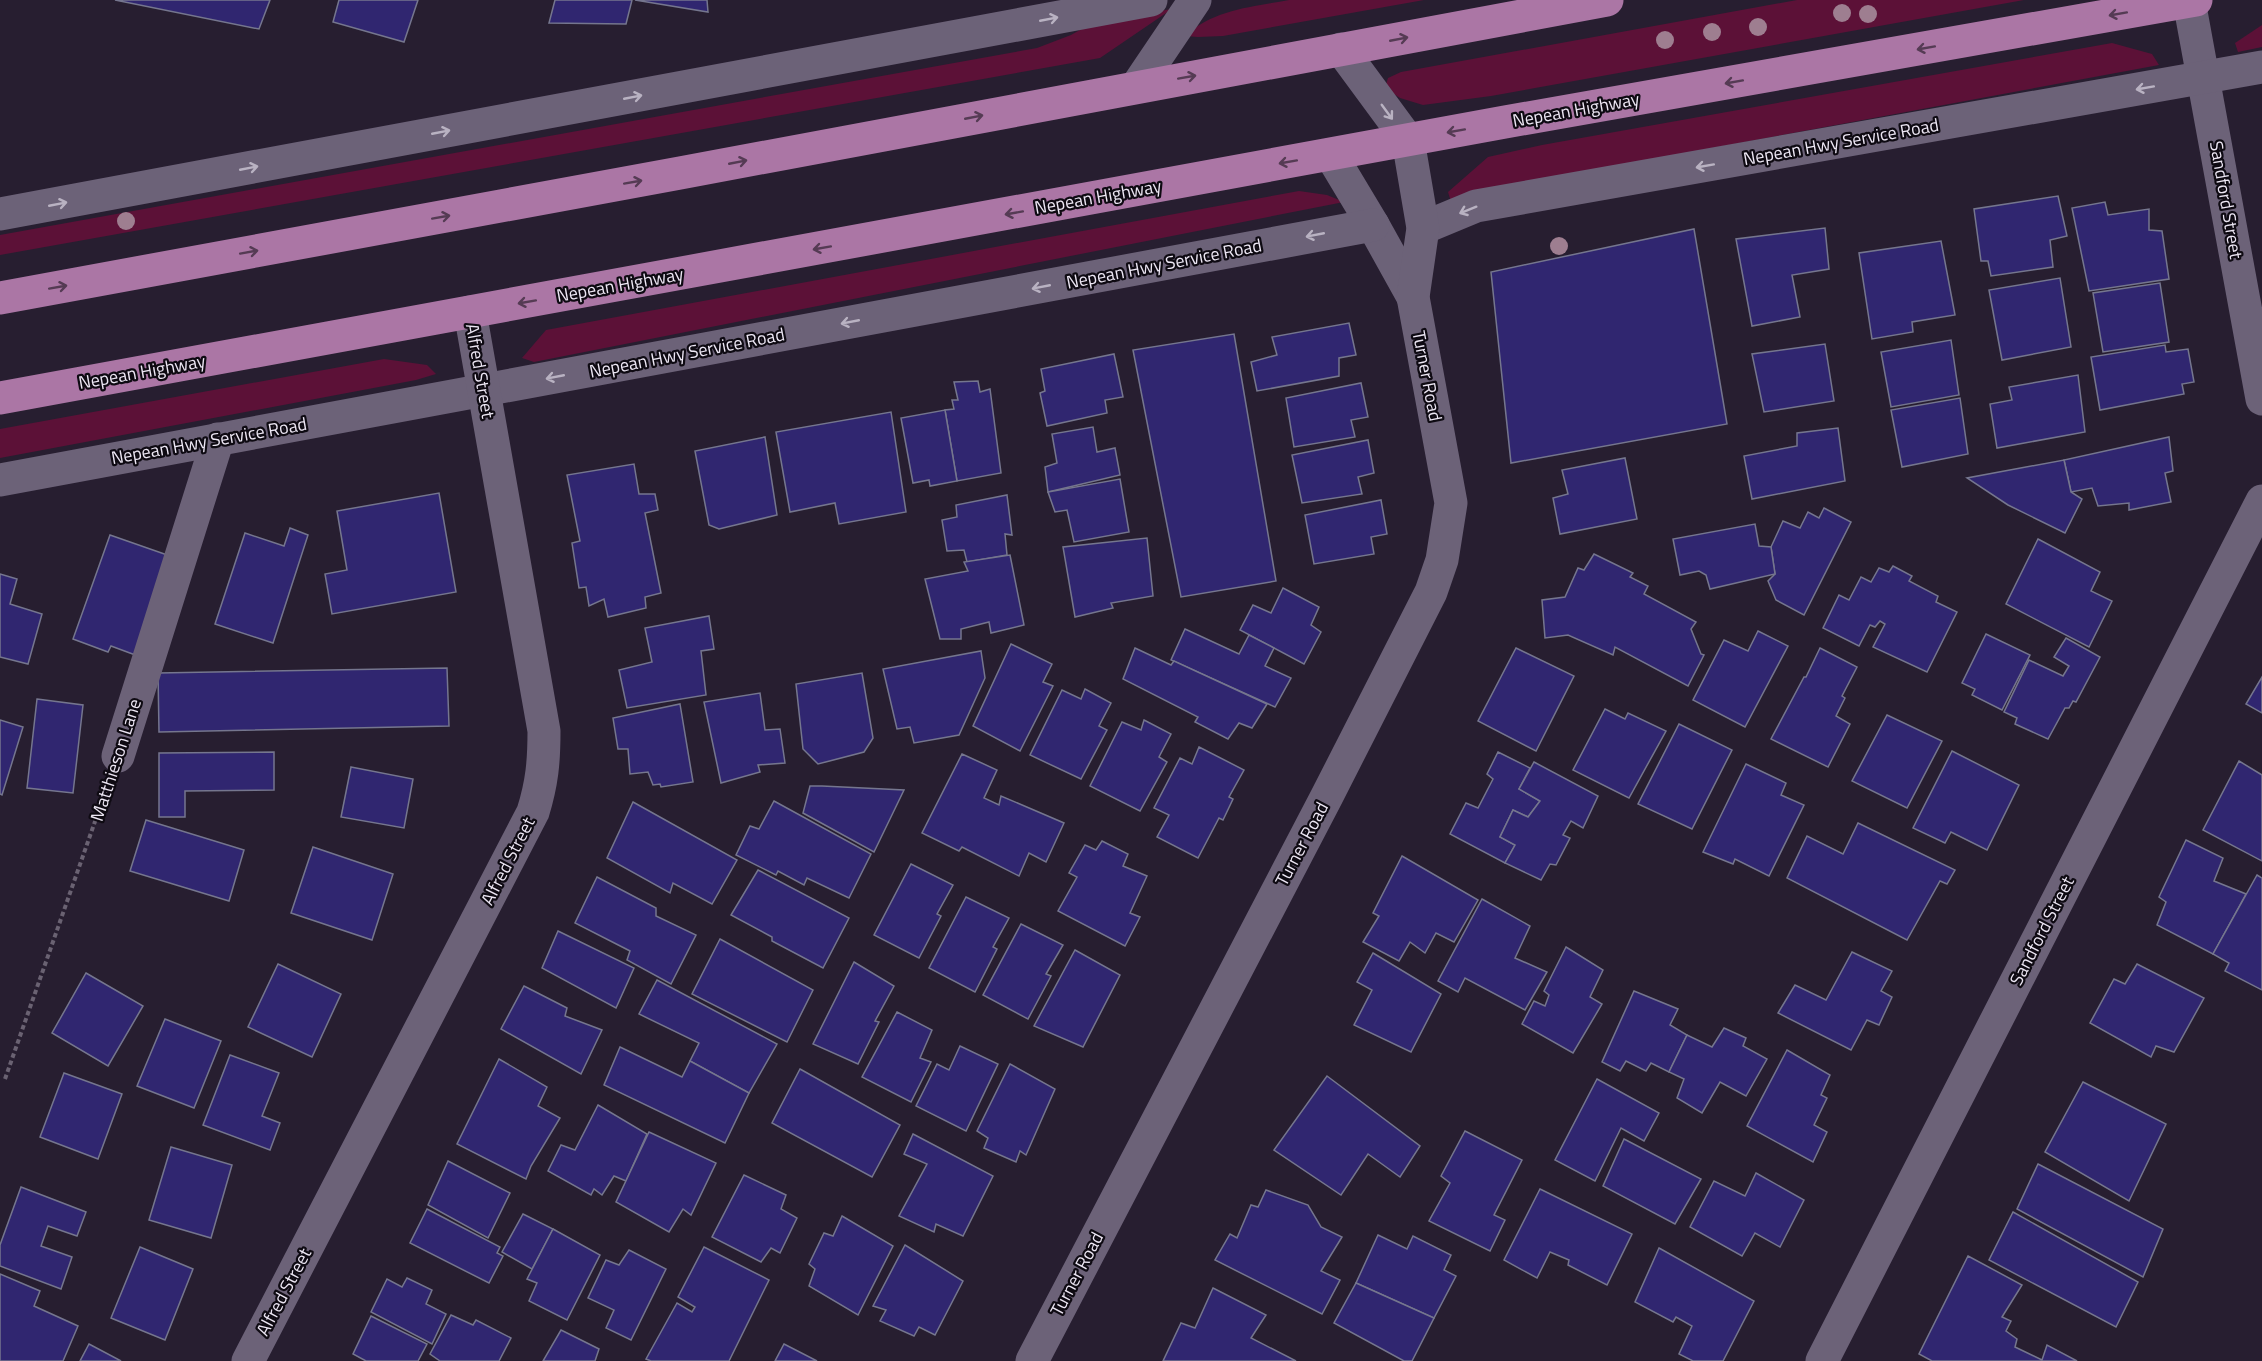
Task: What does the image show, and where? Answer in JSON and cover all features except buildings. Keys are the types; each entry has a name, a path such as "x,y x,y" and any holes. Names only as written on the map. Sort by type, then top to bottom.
{"highway":[{"name":"Nepean Highway","path":"0,398 1408,140 2192,1"},
{"path":"0,298 657,178 1587,2"}],"street":[{"path":"0,214 1151,0"},
{"path":"1137,86 1195,0"},
{"name":"Sandford Street","path":"2192,1 2203,77 2262,399"},
{"name":"Turner Road","path":"1341,49 1408,140 1423,228 1413,297"},
{"name":"Nepean Hwy Service Road","path":"1423,228 1476,206 2262,67"},
{"name":"Turner Road","path":"1032,1361 1316,819 1431,592 1442,560 1451,503 1413,297 1331,155"},
{"name":"Nepean Hwy Service Road","path":"0,480 1373,225"},
{"name":"Alfred Street","path":"248,1361 533,813 541,787 544,767 544,731 470,312"},
{"name":"Matthieson Lane","path":"118,756 218,439"},
{"name":"Sandford Street","path":"1822,1361 2262,501"}],"path":[{"name":"Matthieson Lane","path":"5,1079 118,756"}],"shaded area":[{"path":"1289,0 1424,0 1223,36 1185,36 1208,20 1234,10"},
{"path":"1797,0 2024,0 1491,96 1423,105 1400,98 1385,88 1388,78 1401,72"},
{"path":"1172,9 1100,58 0,255 0,235 1037,48 1071,35 1096,21"},
{"path":"2262,25 2262,47 2238,52 2235,43"},
{"path":"2112,43 2152,54 2159,65 1481,191 1451,202 1448,192 1488,157 1542,145"},
{"path":"1299,191 1327,195 1344,202 534,362 522,358 546,330"},
{"path":"384,359 427,365 436,374 416,380 0,458 0,429"}]}
